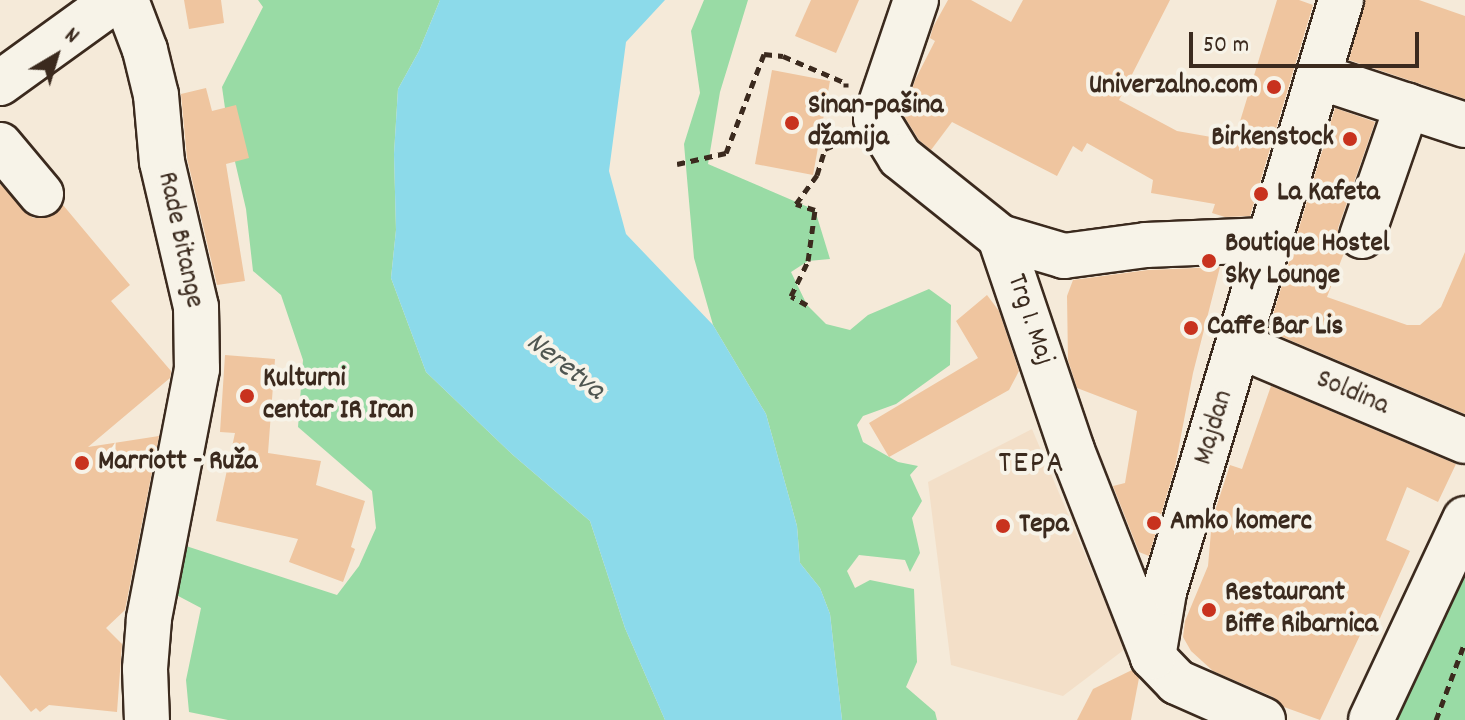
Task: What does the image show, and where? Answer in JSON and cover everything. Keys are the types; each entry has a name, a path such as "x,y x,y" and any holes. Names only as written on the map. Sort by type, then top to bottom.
{"street":[{"path":"0,83 115,0"},
{"name":"Rade Bitange","path":"126,0 145,50 156,95 162,162 196,307 197,369 149,619 145,669 147,720"},
{"path":"916,0 854,115 900,157 1000,237"},
{"name":"Majdan","path":"1153,657 1164,592 1341,0"},
{"path":"1320,77 1465,125"},
{"path":"1362,236 1407,106"},
{"path":"0,145 41,194"},
{"name":"Trg 1. Maj","path":"1000,237 1064,256 1146,245 1267,240"},
{"name":"Trg 1. Maj","path":"1000,237 1072,450 1153,657"},
{"name":"Soldina","path":"1240,346 1465,441"},
{"path":"1371,720 1465,519"},
{"path":"1153,657 1177,682 1187,707 1263,720"}],"path":[{"path":"677,164 726,153 764,54 783,56 846,83 854,115 841,144 825,149 817,175 796,204 815,210 808,261 791,296 807,305"},
{"path":"841,144 854,115"},
{"path":"1436,720 1465,642"}],"shaded area":[{"name":"Tepa","path":"1032,429 1125,649 1063,696 951,665 928,482"}],"green space":[{"path":"258,0 440,0 419,51 398,89 394,154 396,230 391,278 426,372 513,455 590,521 625,628 665,720 228,720 189,712 186,680 201,608 165,589 186,546 337,595 359,566 376,528 372,491 298,427 303,360 281,295 253,271 246,209 229,136 222,87 263,7"},
{"path":"704,0 748,0 720,92 708,164 815,210 830,259 808,261 791,272 807,305 826,324 850,330 868,315 929,289 951,305 950,365 896,404 863,416 857,425 863,442 898,462 918,466 910,475 922,501 912,518 920,553 910,572 905,560 859,555 847,571 855,588 870,580 914,589 917,662 906,687 935,712 937,720 842,720 830,614 820,588 800,563 797,526 766,414 713,325 694,258 684,144 700,93 691,31"},
{"path":"1465,562 1465,720 1392,720"}],"water":[{"name":"Neretva","path":"440,0 665,0 626,42 609,171 626,234 713,325 766,414 797,526 800,563 820,588 830,614 842,720 665,720 625,628 590,521 513,455 426,372 391,278 396,230 394,154 398,89 419,51"}],"building":[{"path":"184,0 221,0 224,23 189,29"},
{"path":"811,0 859,0 836,53 795,36"},
{"path":"948,0 971,0 1011,22 1023,0 1170,0 1119,100 1177,131 1234,141 1277,0 1299,0 1313,5 1250,216 1225,217 1212,213 1215,204 1151,193 1153,180 1087,143 1082,152 1073,146 1057,176 952,122 931,150 919,140 904,116 915,80 935,41 930,38 933,27"},
{"path":"1365,0 1419,0 1465,16 1465,99 1349,60"},
{"name":"Sinan-pašina džamija","path":"772,70 830,81 813,175 755,164"},
{"path":"206,88 212,111 236,105 249,158 226,164 245,281 217,285 187,158 181,94"},
{"path":"1335,108 1375,122 1338,228 1338,241 1344,253 1327,297 1407,325 1420,325 1441,307 1465,252 1465,414 1268,331 1295,242 1303,240 1296,238"},
{"name":"Marriott - Ruža","path":"0,184 33,218 46,218 63,205 130,285 111,301 171,371 170,378 88,447 159,436 125,610 106,628 122,644 117,712 49,705 40,712 36,708 31,712 0,675"},
{"path":"1220,267 1193,373 1175,467 1149,556 1139,552 1113,486 1125,483 1137,411 1077,388 1068,360 1067,296 1073,280 1148,270"},
{"path":"987,295 999,311 1019,371 1009,390 889,457 869,423 978,358 956,321"},
{"path":"225,355 275,359 268,453 321,461 316,485 365,501 351,547 355,549 343,582 289,562 298,539 216,521 235,433 220,432"},
{"path":"1271,386 1456,464 1438,502 1407,487 1386,540 1410,551 1372,636 1362,631 1320,720 1284,707 1273,697 1213,671 1191,651 1183,637 1185,621 1208,566 1212,520 1230,465 1242,469"},
{"path":"1132,670 1139,678 1131,720 1077,720 1093,689"}],"place":[{"name":"Univerzalno.com","path":"1274,87"},
{"name":"Sinan-pašina džamija","path":"792,123"},
{"name":"Birkenstock","path":"1350,139"},
{"name":"La Kafeta","path":"1261,194"},
{"name":"Boutique Hostel Sky Lounge","path":"1209,261"},
{"name":"Caffe Bar Lis","path":"1191,328"},
{"name":"Kulturni centar IR Iran","path":"247,396"},
{"name":"Marriott - Ruža","path":"82,463"},
{"name":"Amko komerc","path":"1154,523"},
{"name":"Tepa","path":"1003,526"},
{"name":"Restaurant Biffe Ribarnica","path":"1209,610"}],"district":[{"name":"TEPA","path":"1032,465"}]}
